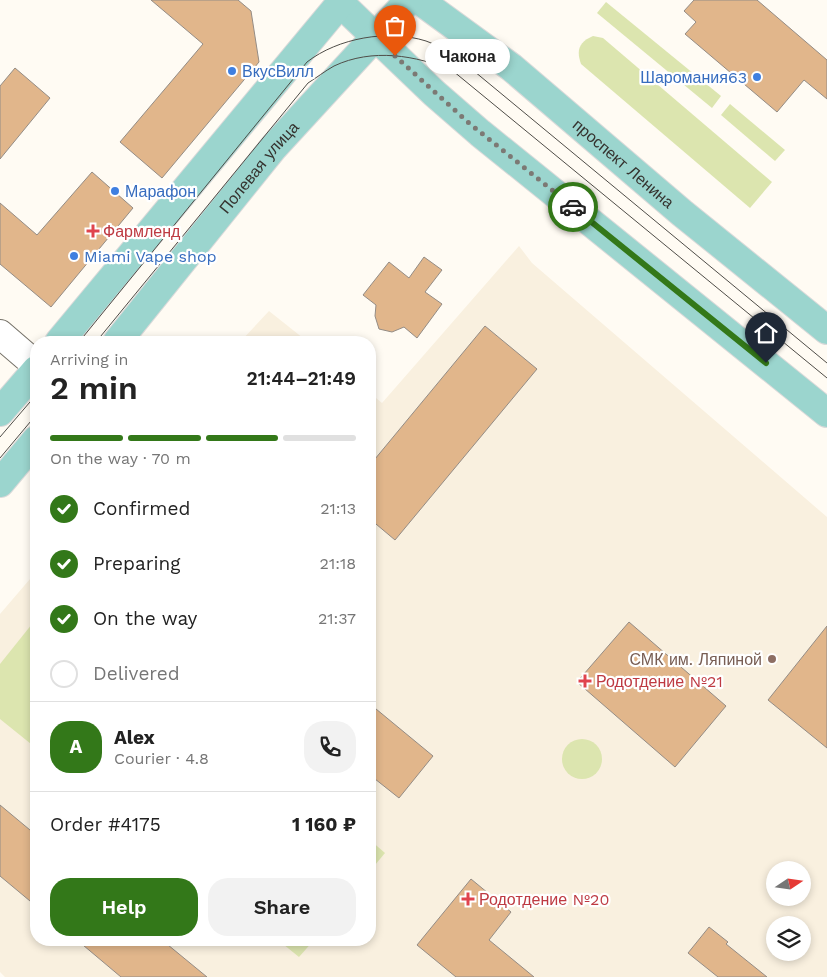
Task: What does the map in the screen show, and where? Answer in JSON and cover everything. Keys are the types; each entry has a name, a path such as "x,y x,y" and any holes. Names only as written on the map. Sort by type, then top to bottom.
{"main road":[{"name":"Полевая улица","path":"122,336 273,148 409,0"},
{"name":"проспект Ленина","path":"419,0 512,67 661,196 827,330"},
{"path":"64,336 340,1 374,37 480,133 827,413"},
{"path":"0,412 30,377"},
{"path":"0,483 30,447"}],"street":[{"path":"0,334 30,360"}],"shaded area":[{"path":"519,246 532,263 827,517 827,977 5,977 0,972 0,614 30,579 30,946 376,946 376,398 382,403"},
{"path":"269,311 300,336 246,336"}],"green space":[{"path":"606,2 721,96 712,108 597,13"},
{"path":"593,36 603,38 772,182 750,208 581,64 580,47"},
{"path":"730,104 785,150 775,161 721,115"},
{"path":"30,626 30,743 0,719 0,664"},
{"path":"578,739 586,739 593,742 599,748 602,759 599,770 593,776 586,779 578,779 571,776 565,770 562,763 562,755 565,748 571,742"},
{"path":"376,845 385,853 376,864"},
{"path":"285,946 309,946 299,957"}],"building":[{"path":"151,0 238,0 251,11 259,62 162,178 120,142 203,44"},
{"path":"694,0 757,0 827,60 827,99 804,80 777,112 685,34 696,22 684,11"},
{"path":"15,68 50,98 0,159 0,86"},
{"path":"92,172 133,208 51,307 0,264 0,203 37,235"},
{"path":"424,257 442,270 425,292 442,304 417,338 404,327 392,332 379,329 375,316 376,305 363,295 389,262 409,278"},
{"path":"485,326 537,369 395,540 376,524 376,458"},
{"path":"629,622 726,706 675,767 577,682"},
{"path":"827,626 827,748 768,700"},
{"path":"376,709 433,756 399,798 376,780"},
{"path":"0,805 30,830 30,901 0,876"},
{"path":"471,879 511,912 489,940 534,977 456,977 417,945"},
{"path":"709,927 728,942 726,944 767,977 718,977 688,953"},
{"path":"84,946 169,946 207,977 121,977"}],"tram line":[{"path":"84,336 307,62 333,47 348,42 364,38 396,36 426,41 463,62 827,363"},
{"path":"101,336 308,83 334,66 349,60 379,55 424,61 453,71 827,378"},
{"path":"0,437 30,402"},
{"path":"0,458 30,422"}],"way so far":[{"path":"395,56 469,123 573,207"}],"place":[{"name":"Чакона","path":"395,56"},
{"name":"ВкусВилл","path":"232,71"},
{"name":"Шаромания63","path":"757,77"},
{"name":"Марафон","path":"115,191"},
{"name":"Фармленд","path":"93,231"},
{"name":"Miami Vape shop","path":"74,256"},
{"name":"СМК им. Ляпиной","path":"772,659"},
{"name":"Родотдение №21","path":"585,681"},
{"name":"Родотдение №20","path":"468,899"}],"route":[{"path":"573,207 766,363"}]}
